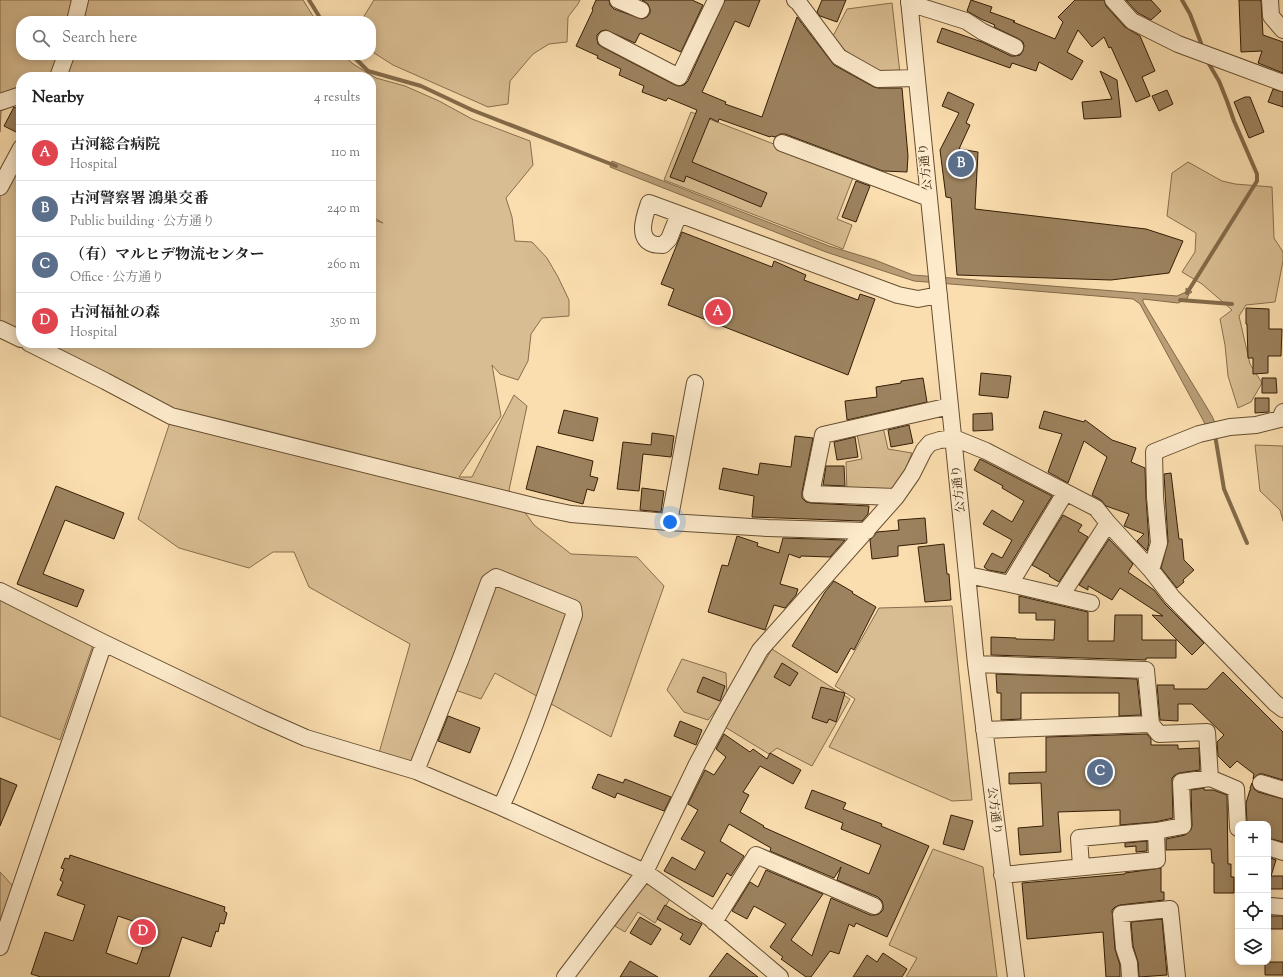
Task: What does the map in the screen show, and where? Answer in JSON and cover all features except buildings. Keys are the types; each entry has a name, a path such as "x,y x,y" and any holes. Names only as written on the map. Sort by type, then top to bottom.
{"street":[{"path":"76,16 80,0"},
{"path":"618,0 641,10"},
{"path":"606,39 679,77 716,0"},
{"path":"795,0 839,57 878,80 917,78"},
{"path":"1113,0 1132,22 1178,44 1283,83"},
{"path":"1270,0 1271,16 1283,30"},
{"path":"909,2 966,21 983,32 1015,47"},
{"name":"公方通り","path":"909,2 976,664 1016,977"},
{"path":"60,72 64,60"},
{"path":"0,102 16,97"},
{"path":"782,143 929,198"},
{"path":"0,187 16,157"},
{"path":"679,214 898,295 918,299 939,295"},
{"path":"0,329 16,337"},
{"path":"39,348 170,416 537,507 571,514 669,522 768,528 867,531"},
{"path":"669,522 695,383"},
{"path":"896,497 811,494 823,435 950,406"},
{"path":"1151,570 1159,543 1155,497 1154,452 1199,434 1230,427 1256,425 1280,419 1283,412"},
{"path":"565,977 645,872 697,764 760,650 896,497 912,474 924,450 930,443 954,438 986,451 1096,508 1151,570 1172,597 1275,703 1283,709"},
{"path":"1010,584 1065,493"},
{"path":"1061,596 1108,523"},
{"path":"968,575 1091,603"},
{"path":"416,772 489,582 496,577 573,608 574,615 548,690 518,771 501,807"},
{"path":"0,591 104,643 306,738 416,772 501,807 645,872 714,922 780,977"},
{"path":"0,947 104,643"},
{"path":"976,664 1146,670 1151,724 1159,734 1207,732 1210,778"},
{"path":"984,730 1151,724"},
{"path":"1081,866 1078,838 1156,831 1183,826 1181,782 1210,778 1236,789 1238,821"},
{"path":"1261,783 1283,790"},
{"path":"1002,874 1157,860 1156,831"},
{"path":"1271,849 1283,852"},
{"path":"714,922 756,855 874,906"},
{"path":"1130,977 1129,963 1124,948 1121,914 1170,909 1177,977"}],"shaded area":[{"path":"0,0 303,0 313,16 16,16 16,60 349,60 366,72 16,72 16,104 1,111 0,132"},
{"path":"374,0 580,0 568,17 567,42 549,44 533,54 510,81 508,104 488,107 393,65 376,54 376,16 364,16"},
{"path":"892,3 900,73 879,75 831,40 847,9"},
{"path":"376,78 405,86 439,101 472,119 530,141 533,165 506,198 512,217 515,241 532,242 547,258 569,300 569,316 542,318 531,334 528,361 518,380 500,374 492,365 501,416 459,477 472,477 514,395 527,406 509,490 534,525 571,554 637,557 664,586 611,737 495,673 481,699 441,685 411,764 379,753 410,644 309,587 294,552 273,552 249,568 179,548 138,519 172,416 39,348 376,348 376,221 383,223 376,219"},
{"path":"691,112 854,175 837,219 852,225 843,249 664,180"},
{"path":"16,156 16,337 0,329 0,182"},
{"path":"612,161 829,246 875,260 913,275 1177,296 1186,292 1186,288 1192,292 1189,294 1187,299 1178,303 1143,299 1143,302 1212,416 1220,434 1211,437 1140,304 1133,299 914,281 826,252 610,167"},
{"path":"1188,162 1222,181 1235,184 1272,187 1274,238 1283,252 1283,261 1275,302 1246,305 1239,316 1250,364 1262,383 1251,402 1238,408 1228,376 1225,345 1220,319 1232,310 1202,284 1182,272 1195,252 1196,233 1167,216 1172,173"},
{"path":"883,427 888,449 912,453 905,470 889,494 847,491 846,462 862,459 857,434"},
{"path":"1255,445 1283,446 1283,521 1280,510 1260,491"},
{"path":"0,598 93,645 60,740 0,716"},
{"path":"952,606 972,800 952,801 829,747 855,699 835,686 879,608"},
{"path":"772,649 850,699 812,766 777,748 769,754 725,727"},
{"path":"682,659 726,673 727,696 708,720 684,712 667,690"},
{"path":"933,849 983,867 997,977 906,977 917,958 889,945"},
{"path":"0,872 13,886 0,921"},
{"path":"646,877 673,894 655,923 638,912 625,932 615,926"}],"waterway":[{"path":"309,0 319,16"},
{"path":"1182,0 1190,14 1201,43"},
{"path":"357,60 368,71 372,72"},
{"path":"1187,293 1257,181 1257,174 1234,121 1219,81 1209,64"},
{"path":"376,73 421,86 472,110 616,166"},
{"path":"1180,300 1232,304"},
{"path":"1215,435 1224,489 1247,543"}],"place":[{"name":"古河警察署 鴻巣交番","path":"961,164"},
{"name":"古河総合病院","path":"718,312"},
{"name":"（有）マルヒデ物流センター","path":"1100,772"},
{"name":"古河福祉の森","path":"143,932"}]}
